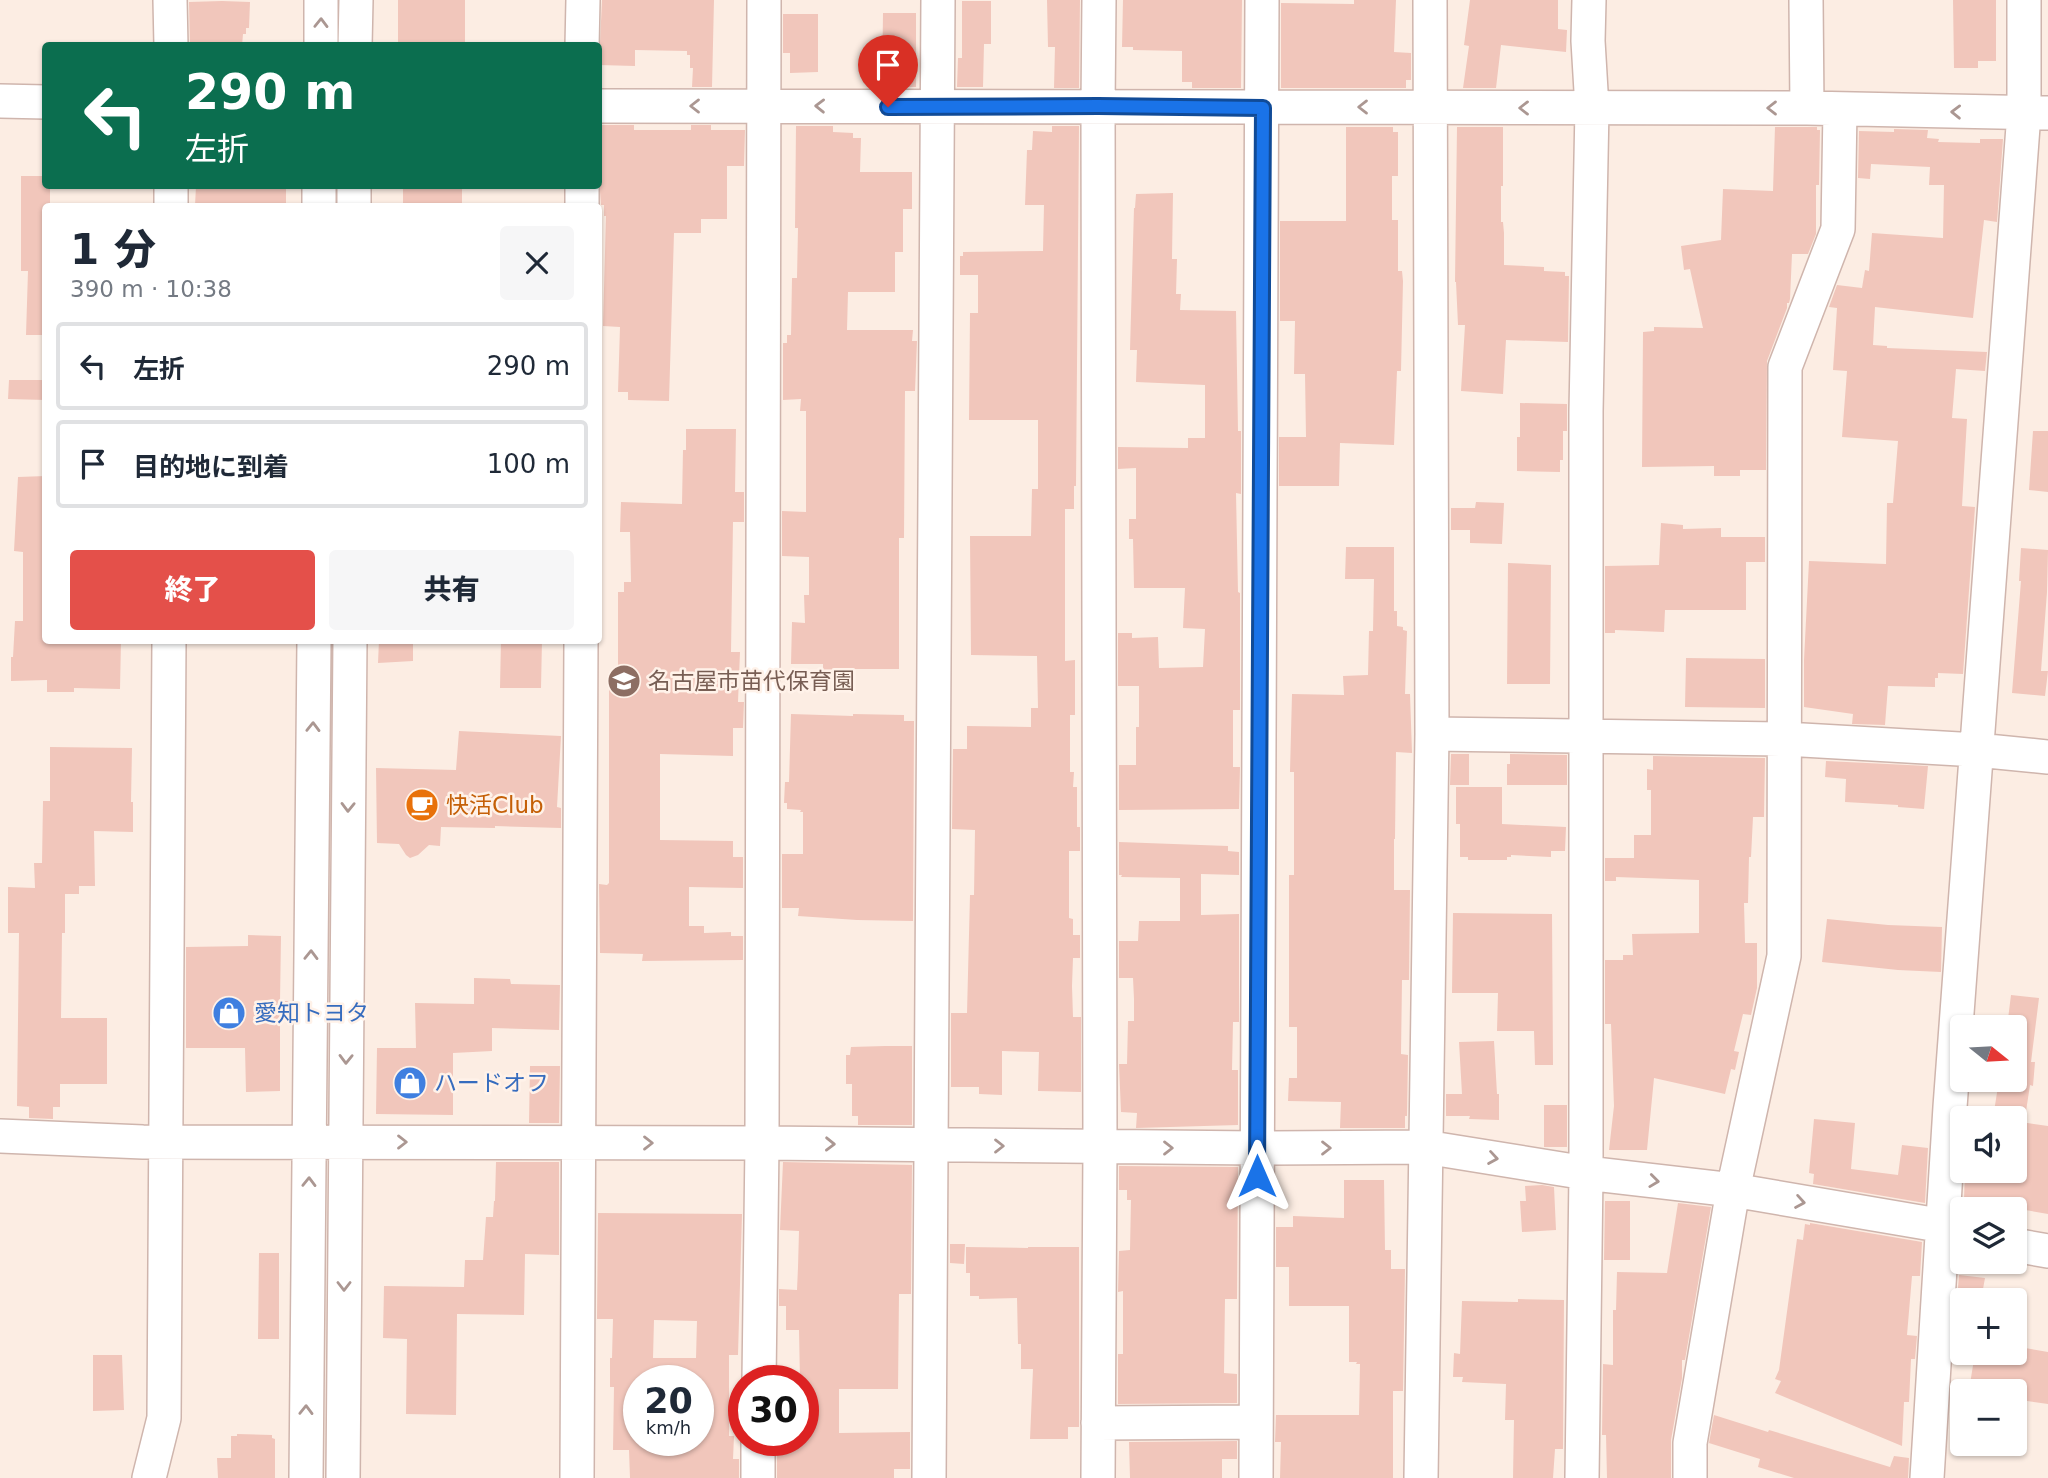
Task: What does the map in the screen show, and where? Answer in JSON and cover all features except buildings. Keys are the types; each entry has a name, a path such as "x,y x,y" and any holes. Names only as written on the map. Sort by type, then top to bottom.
{"street":[{"path":"170,0 171,42"},
{"path":"321,0 321,42"},
{"path":"355,42 356,0"},
{"path":"582,42 583,0"},
{"path":"759,1365 764,0"},
{"path":"929,1478 938,0"},
{"path":"1098,1478 1100,0"},
{"path":"1256,1478 1262,0"},
{"path":"1421,1478 1432,734 1430,0"},
{"path":"1582,1478 1586,1173 1586,411 1592,108 1588,41 1589,0"},
{"path":"1806,0 1807,108"},
{"path":"1952,1197 1950,1107 1977,750 2036,113 2024,0"},
{"path":"0,100 42,102"},
{"path":"602,106 1840,108 2036,113"},
{"path":"1690,1478 1690,1443 1732,1190 1784,956 1785,367 1838,229 1840,108"},
{"path":"149,1478 164,1418 158,1142 169,644"},
{"path":"306,1478 314,644"},
{"path":"343,1478 350,644"},
{"path":"577,1478 581,644"},
{"path":"1432,734 1784,739 1977,750 2048,757"},
{"path":"0,1136 158,1142 1425,1147 1586,1173 1732,1190 1950,1228"},
{"path":"2027,1247 2048,1251"},
{"path":"1927,1478 1950,1258"},
{"path":"1098,1423 1256,1423"},
{"path":"758,1456 758,1478"}],"place":[{"name":"名古屋市苗代保育園","path":"624,681"},
{"name":"快活Club","path":"422,805"},
{"name":"愛知トヨタ","path":"229,1013"},
{"name":"ハードオフ","path":"410,1083"}],"route":[{"path":"888,107 1263,108 1257,1176"}]}
